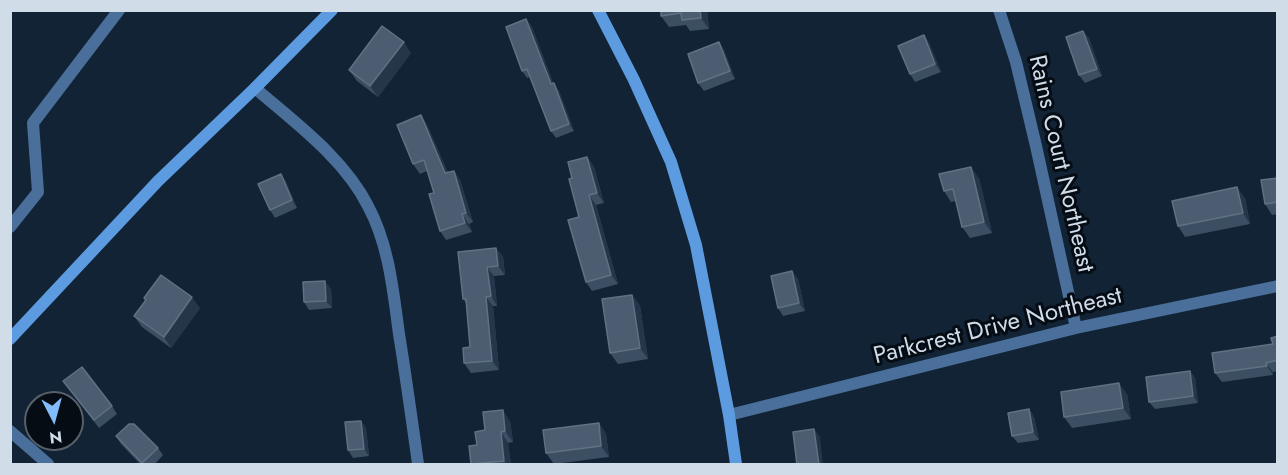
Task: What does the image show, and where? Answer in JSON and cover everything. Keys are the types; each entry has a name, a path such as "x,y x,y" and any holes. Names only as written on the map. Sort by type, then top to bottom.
{"main road":[{"path":"10,339 158,181 332,10"},
{"path":"598,10 634,80 671,162 696,245 729,415 736,465"}],"street":[{"path":"10,227 38,192 33,123 119,10"},
{"name":"Rains Court Northeast","path":"999,10 1019,72 1076,328"},
{"path":"255,88 316,142 347,174 368,205 383,241 392,285 418,465"},
{"name":"Parkcrest Drive Northeast","path":"729,415 1076,328 1278,286"},
{"path":"10,431 48,465"}],"building":[{"path":"661,10 700,10 701,18 682,20 681,13 661,16"},
{"path":"526,19 569,124 551,131 527,69 522,71 506,27"},
{"path":"382,26 404,42 370,86 349,70"},
{"path":"1083,31 1097,69 1079,75 1066,37"},
{"path":"924,35 935,64 910,74 898,46"},
{"path":"719,42 730,71 698,83 688,54"},
{"path":"421,115 445,173 454,171 466,213 462,214 465,223 440,231 429,194 434,193 424,160 413,164 397,125"},
{"path":"587,157 597,193 589,195 611,275 586,282 568,220 579,217 569,179 572,178 568,162"},
{"path":"971,167 984,222 962,227 953,189 944,191 939,174"},
{"path":"281,174 292,200 270,210 258,184"},
{"path":"1278,178 1278,202 1265,204 1261,180"},
{"path":"1237,187 1243,213 1178,226 1172,201"},
{"path":"496,248 498,266 487,267 491,296 486,297 492,361 464,363 463,348 470,347 466,299 463,299 458,252"},
{"path":"792,271 799,303 778,308 771,276"},
{"path":"161,275 192,297 164,337 134,316"},
{"path":"325,281 326,301 304,302 303,282"},
{"path":"632,295 640,348 610,353 602,299"},
{"path":"1278,336 1278,360 1266,363 1267,366 1215,373 1212,353 1273,344 1271,338"},
{"path":"82,367 112,406 94,420 84,407 84,391 71,391 63,381"},
{"path":"1190,371 1193,396 1149,402 1146,377"},
{"path":"1119,383 1123,408 1064,417 1061,392"},
{"path":"1029,409 1033,432 1012,436 1008,413"},
{"path":"503,410 505,431 501,432 504,461 471,464 469,446 477,445 475,432 485,430 483,412"},
{"path":"361,421 364,449 348,450 345,422"},
{"path":"599,423 601,446 546,453 543,430"},
{"path":"129,424 134,424 158,448 142,463 116,436"},
{"path":"814,429 819,465 797,465 793,432"}]}
